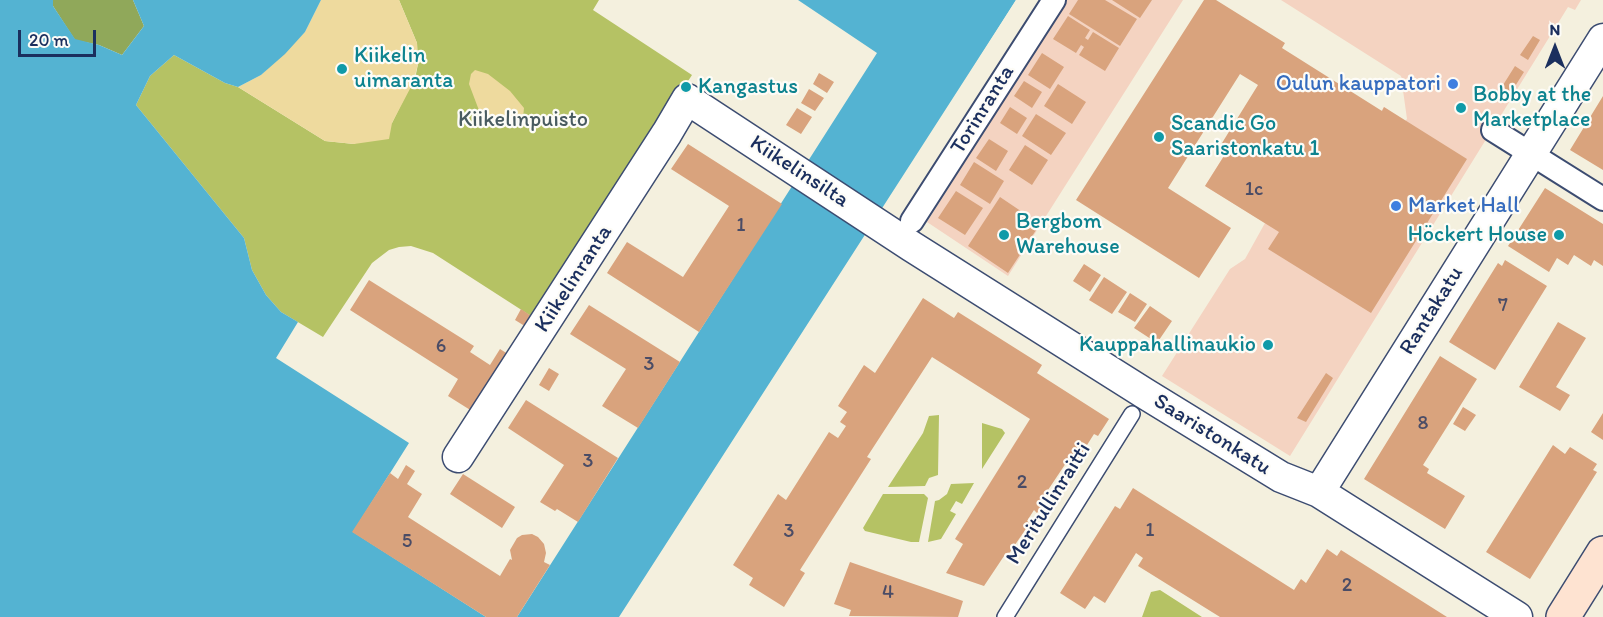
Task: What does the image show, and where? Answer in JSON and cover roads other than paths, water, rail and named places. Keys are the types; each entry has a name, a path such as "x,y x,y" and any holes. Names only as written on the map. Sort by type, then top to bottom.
{"main road":[{"path":"1563,617 1603,553"}],"street":[{"name":"Torinranta","path":"911,233 1054,0"},
{"name":"Rantakatu","path":"1319,492 1603,39"},
{"name":"Kiikelinsilta","path":"687,99 880,224 911,233"},
{"name":"Kiikelinranta","path":"458,457 687,99"},
{"path":"1492,130 1603,199"},
{"name":"Saaristonkatu","path":"911,233 1281,477 1319,492 1517,617"}],"lane":[{"name":"Meritullinraitti","path":"1005,617 1132,414"}],"water":[{"path":"0,0 53,0 53,6 75,39 99,45 122,55 144,26 133,0 321,0 305,32 261,75 238,87 225,83 174,55 150,76 136,105 244,238 252,270 266,295 281,312 298,322 276,358 409,443 353,532 486,617 0,617"},
{"path":"798,0 1016,0 619,617 517,617 877,53"}],"place":[{"name":"Kiikelin uimaranta","path":"342,69"},
{"name":"Oulun kauppatori","path":"1453,84"},
{"name":"Kangastus","path":"686,87"},
{"name":"Bobby at the Marketplace","path":"1461,108"},
{"name":"Scandic Go Saaristonkatu 1","path":"1159,137"},
{"name":"Market Hall","path":"1396,206"},
{"name":"Bergbom Warehouse","path":"1004,235"},
{"name":"Höckert House","path":"1559,235"},
{"name":"Kauppahallinaukio","path":"1268,345"}],"park label":[{"name":"Kiikelinpuisto","path":"523,120"}]}
